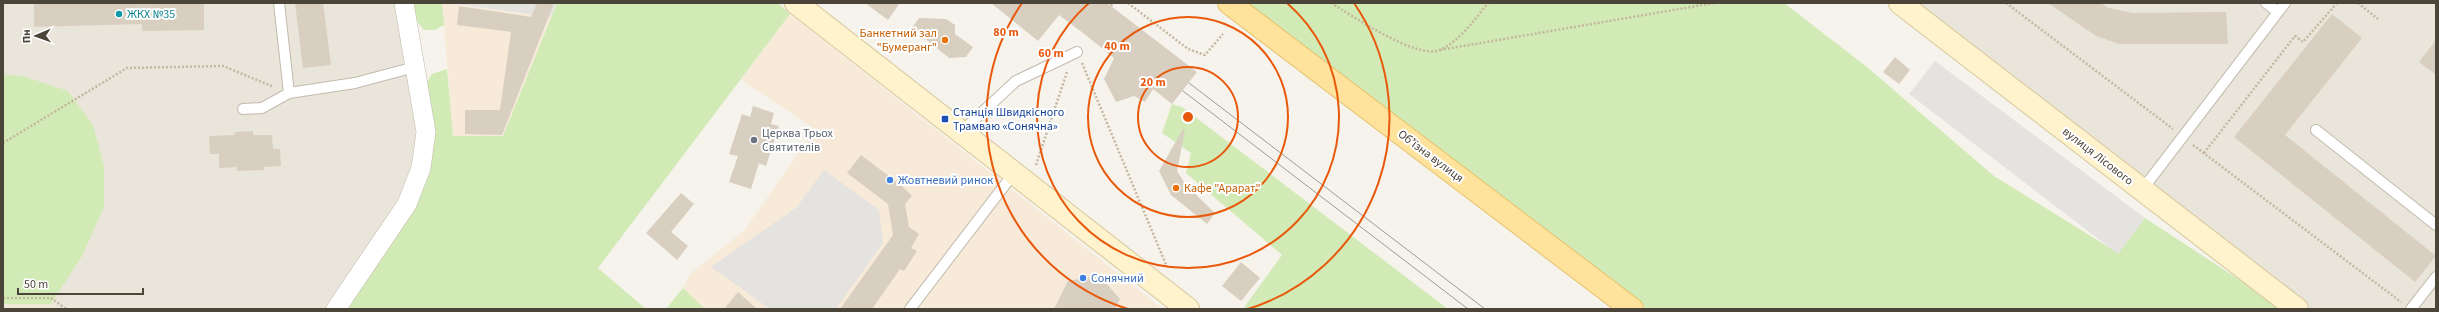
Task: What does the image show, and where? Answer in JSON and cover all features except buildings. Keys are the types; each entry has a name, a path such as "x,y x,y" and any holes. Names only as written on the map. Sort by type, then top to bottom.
{"main road":[{"name":"Обʼїзна вулиця","path":"1229,3 1632,309"}],"street":[{"path":"336,309 407,204 421,168 426,132 404,3"},
{"path":"796,3 1188,309"},
{"name":"вулиця Лісового","path":"1900,3 2297,309"}],"lane":[{"path":"279,3 289,93"},
{"path":"2266,3 2278,12"},
{"path":"2142,190 2285,3"},
{"path":"961,132 1016,81 1077,52"},
{"path":"243,109 262,108 289,93 355,83 415,67"},
{"path":"2316,130 2436,225"},
{"path":"910,309 1022,179"},
{"path":"2407,307 2436,278"}],"path":[{"path":"1128,3 1188,49 1205,55 1223,34"},
{"path":"1331,3 1406,46 1424,52 1714,3"},
{"path":"1440,50 1465,32 1488,3"},
{"path":"2006,3 2407,307"},
{"path":"2204,153 2295,36 2303,42 2337,3"},
{"path":"2358,3 2378,19"},
{"path":"1022,179 1071,62 1077,52"},
{"path":"1077,52 1167,269"},
{"path":"3,144 128,68 223,66 289,93"},
{"path":"3,298 51,298 66,309"}],"shaded area":[{"path":"3,3 395,3 416,123 415,144 411,166 399,200 327,309 3,309"},
{"path":"442,3 551,17 503,136 453,136"},
{"path":"448,3 557,3 551,17"},
{"path":"1900,3 2436,3 2436,309 2297,309"},
{"name":"Жовтневий ринок","path":"790,14 1163,309 705,309 683,288 690,274 744,231 815,129 741,80"},
{"path":"1935,61 2145,218 2118,254 1909,94"},
{"path":"824,170 879,210 883,243 836,309 770,309 711,267 797,207"},
{"path":"3,304 51,304 58,309 3,309"}],"green space":[{"path":"413,3 442,3 444,25 435,30 424,30 416,20"},
{"path":"557,3 778,3 790,14 598,268 646,309 348,309 413,207 434,132 427,82 432,74 447,69 453,136 503,136"},
{"path":"1229,3 1784,3 1867,67 1994,176 2118,253 2145,218 2284,309 1632,309"},
{"path":"3,75 23,76 68,91 93,125 104,166 104,207 82,256 51,304 3,304"},
{"path":"1172,104 1182,107 1448,309 1243,309 1282,255 1186,173 1191,153 1162,133"},
{"path":"683,288 705,309 666,309"}],"tram line":[{"path":"1189,83 1485,309"},
{"path":"1183,91 1468,309"}],"place":[{"name":"ЖКХ №35","path":"119,14"},
{"name":"Банкетний зал \"Бумеранг\"","path":"945,40"},
{"name":"Станцiя Швидкiсного Трамваю «Сонячна»","path":"945,119"},
{"name":"Церква Трьох Святителів","path":"754,140"},
{"name":"Жовтневий ринок","path":"890,180"},
{"name":"Кафе \"Арарат\"","path":"1176,188"},
{"name":"Сонячний","path":"1083,278"}]}
